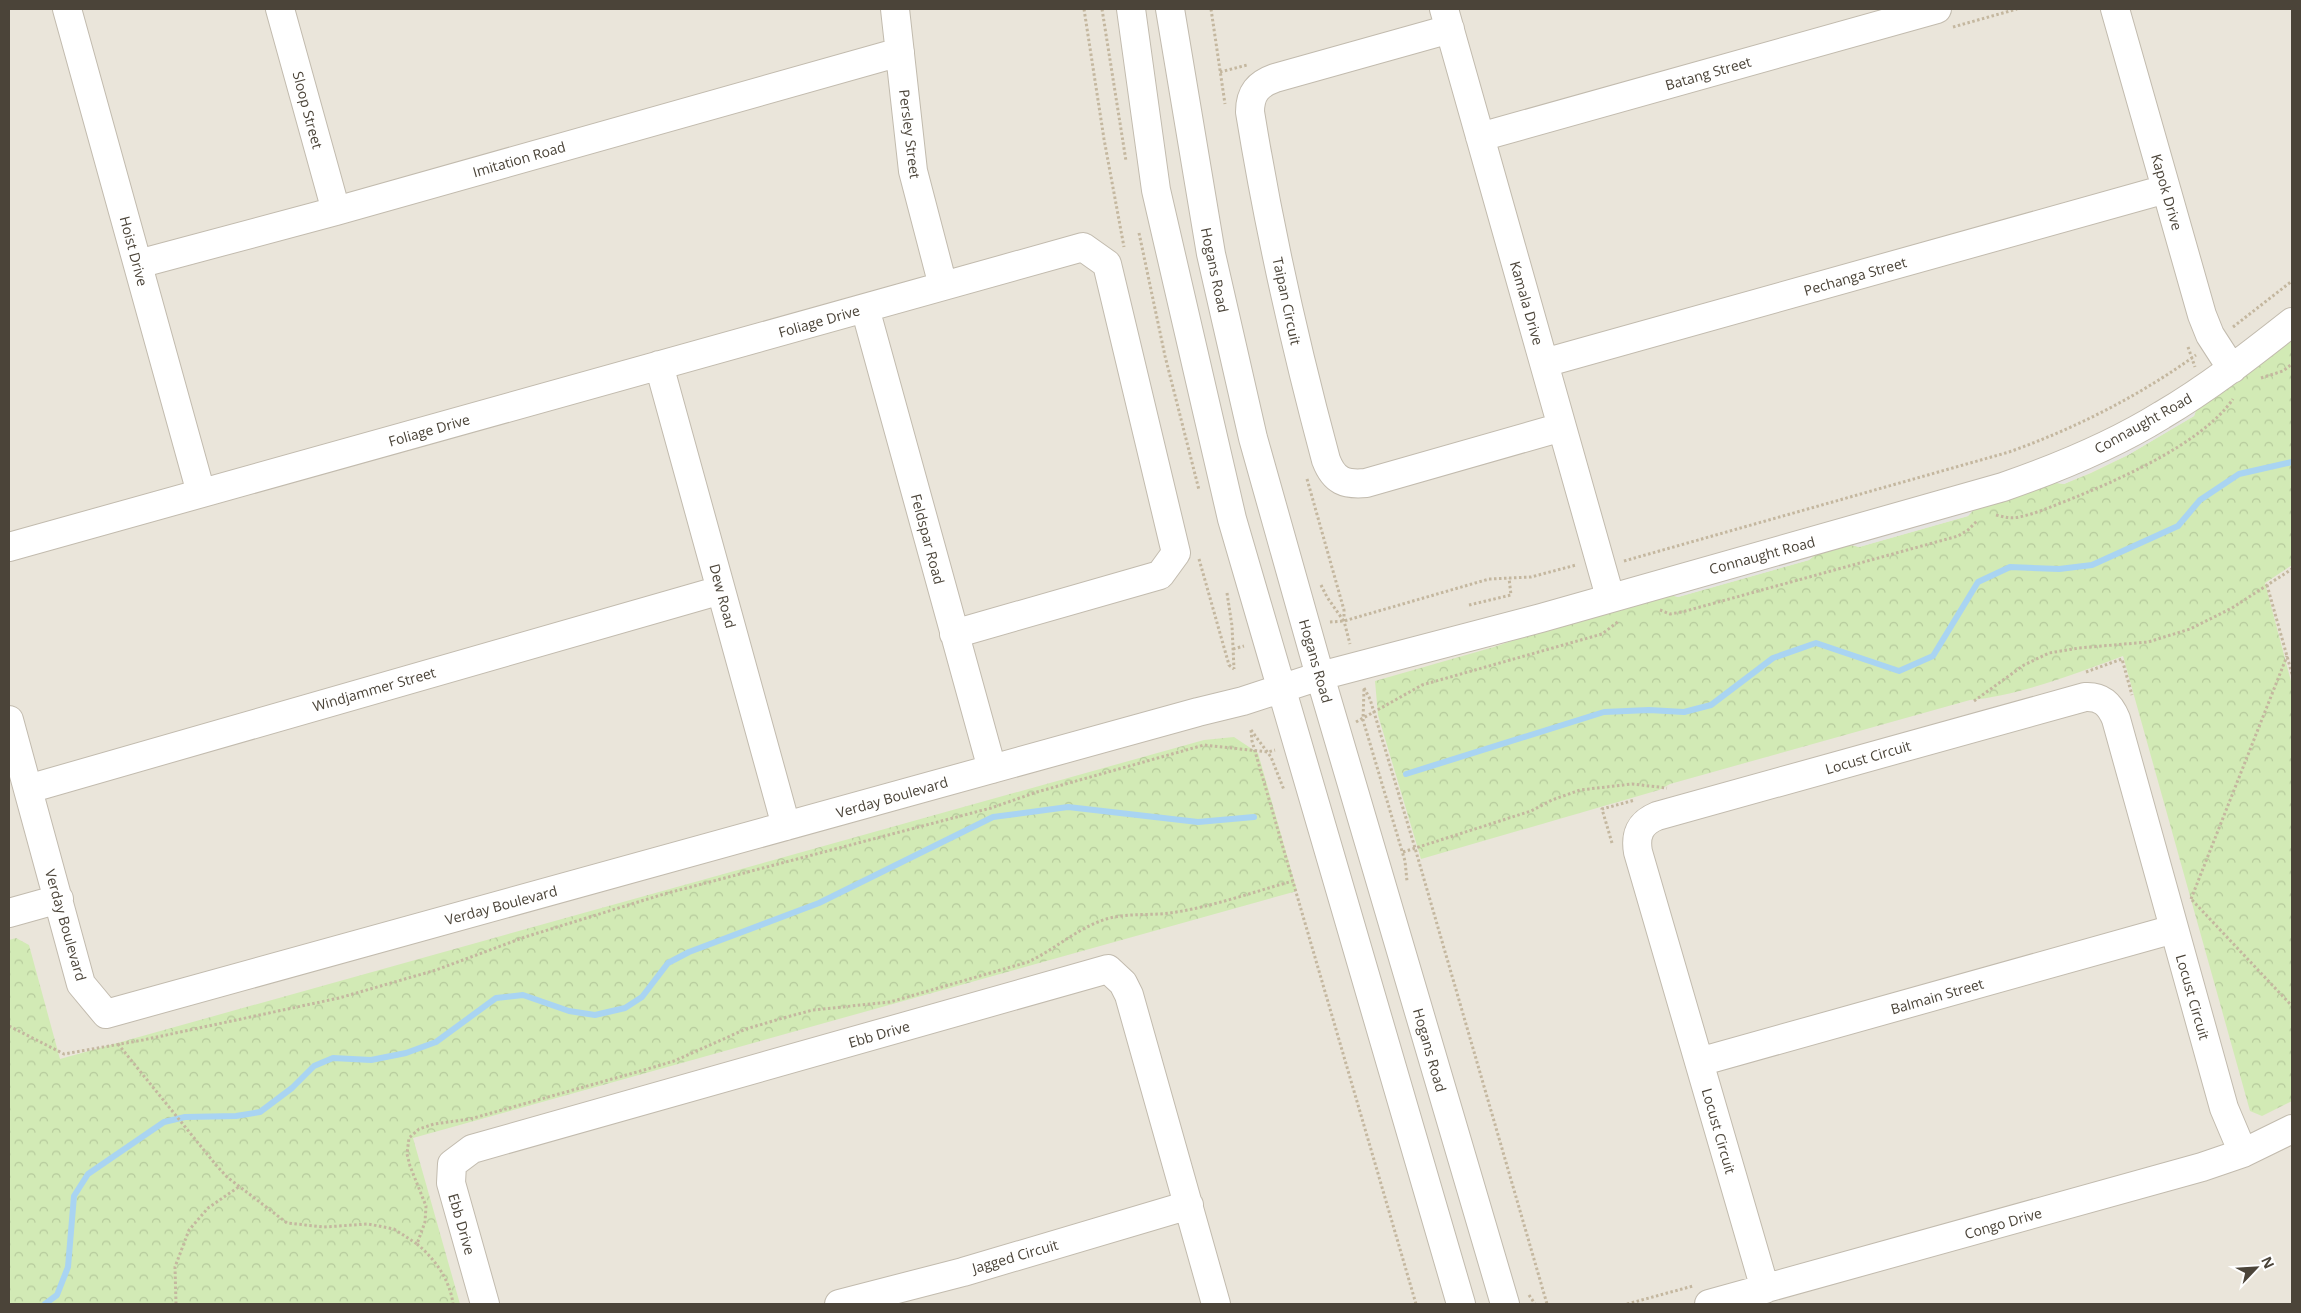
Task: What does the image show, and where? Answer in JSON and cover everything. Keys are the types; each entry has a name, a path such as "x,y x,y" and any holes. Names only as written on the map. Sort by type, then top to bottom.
{"street":[{"name":"Hoist Drive","path":"67,9 201,494"},
{"name":"Sloop Street","path":"280,9 336,211"},
{"name":"Persley Street","path":"895,9 913,172 943,286"},
{"path":"1131,9 1156,190 1232,519 1461,1304"},
{"name":"Hogans Road","path":"1170,9 1190,142 1211,254 1253,438 1320,676 1504,1304"},
{"name":"Batang Street","path":"1480,137 1937,9"},
{"name":"Kapok Drive","path":"2115,9 2202,315 2214,342 2232,369"},
{"name":"Kamala Drive","path":"1447,19 1562,427 1621,602"},
{"name":"Taipan Circuit","path":"1447,19 1275,78 1260,85 1251,98 1250,112 1267,211 1296,346 1326,460 1330,470 1340,481 1352,484 1366,483 1562,427"},
{"name":"Imitation Road","path":"138,264 336,211 900,52"},
{"name":"Pechanga Street","path":"1544,363 2166,189"},
{"name":"Foliage Drive","path":"9,547 1083,247 1107,264 1176,553 1160,575 954,634"},
{"name":"Feldspar Road","path":"865,308 992,769"},
{"name":"Connaught Road","path":"1198,712 1243,701 1320,676 1621,602 2036,476 2071,462 2133,432 2184,402 2232,369 2292,322"},
{"name":"Dew Road","path":"660,365 786,826"},
{"name":"Windjammer Street","path":"28,789 721,590"},
{"name":"Locust Circuit","path":"1765,1289 1637,845 1636,840 1641,828 1645,823 1657,816 2076,700 2097,698 2108,705 2116,719 2178,912 2226,1115 2242,1154"},
{"name":"Verday Boulevard","path":"9,720 81,984 106,1014 1198,712"},
{"path":"9,913 59,899"},
{"name":"Balmain Street","path":"1699,1062 2178,912"},
{"name":"Ebb Drive","path":"485,1304 451,1183 452,1164 472,1149 1108,969 1124,983 1129,995 1216,1304"},
{"name":"Congo Drive","path":"1709,1304 2202,1167 2242,1154 2292,1129"},
{"name":"Jagged Circuit","path":"839,1304 963,1272 1189,1205"}],"path":[{"path":"1336,729 1363,720 1422,685 1602,634 1621,602 1622,561 1958,468 2035,443 2100,414 2162,379 2214,342 2292,281"},
{"path":"1306,627 1344,621 1488,579 1531,577 1577,564"},
{"path":"1970,704 2010,674 2043,655 2079,648 2148,642 2176,634 2208,621 2292,569"},
{"path":"1469,605 1511,595 1509,578"},
{"path":"1320,582 1327,598 1344,621"},
{"path":"2267,585 2292,674"},
{"path":"1233,649 1267,639"},
{"path":"2287,656 2178,912 2292,1006"},
{"path":"1364,688 1374,713 1415,848 1547,1304"},
{"path":"1251,730 1255,750 1416,1304"},
{"path":"9,1026 64,1054 339,998 436,970 525,937 664,894 991,808 1037,792 1204,745 1268,752 1297,742"},
{"path":"1403,852 1531,811 1552,800 1580,790 1632,784 1670,788"},
{"path":"118,1044 133,1065 227,1176"},
{"path":"176,1304 175,1267 189,1230 208,1208 240,1186"},
{"path":"417,1244 430,1255 445,1278 452,1304"}],"shaded area":[{"path":"9,9 2292,9 2292,1304 9,1304"},
{"path":"2198,405 2194,416 2128,455 2064,484 2050,482"},
{"path":"1977,506 1968,516 1859,547 1845,543"},
{"path":"1820,550 1809,560 1678,597 1663,593"}],"green space":[{"path":"2292,333 2292,565 2265,583 2292,685 2292,1101 2262,1116 2250,1111 2123,656 2028,689 1989,698 1970,700 1670,784 1659,790 1421,859 1378,715 1375,681 1494,647 1567,622 1663,593 1678,597 1809,560 1832,546 1852,545 1859,547 1968,516 1977,506 2050,482 2064,484 2128,455 2194,416 2198,405"},
{"path":"1234,737 1258,753 1297,891 413,1138 460,1304 9,1304 9,940 16,938 29,945 60,1059 1204,740"}],"waterway":[{"path":"1406,774 1604,712 1649,710 1684,712 1711,705 1773,658 1816,643 1899,671 1933,656 1978,582 2010,567 2059,569 2092,565 2178,526 2200,500 2239,474 2292,462"},
{"path":"45,1304 57,1295 68,1267 74,1196 88,1174 164,1122 185,1117 236,1116 260,1112 292,1088 314,1066 333,1058 371,1060 406,1053 436,1042 496,998 523,995 569,1011 595,1015 625,1008 642,997 668,963 689,952 819,903 993,817 1068,807 1198,822 1254,817"}]}
